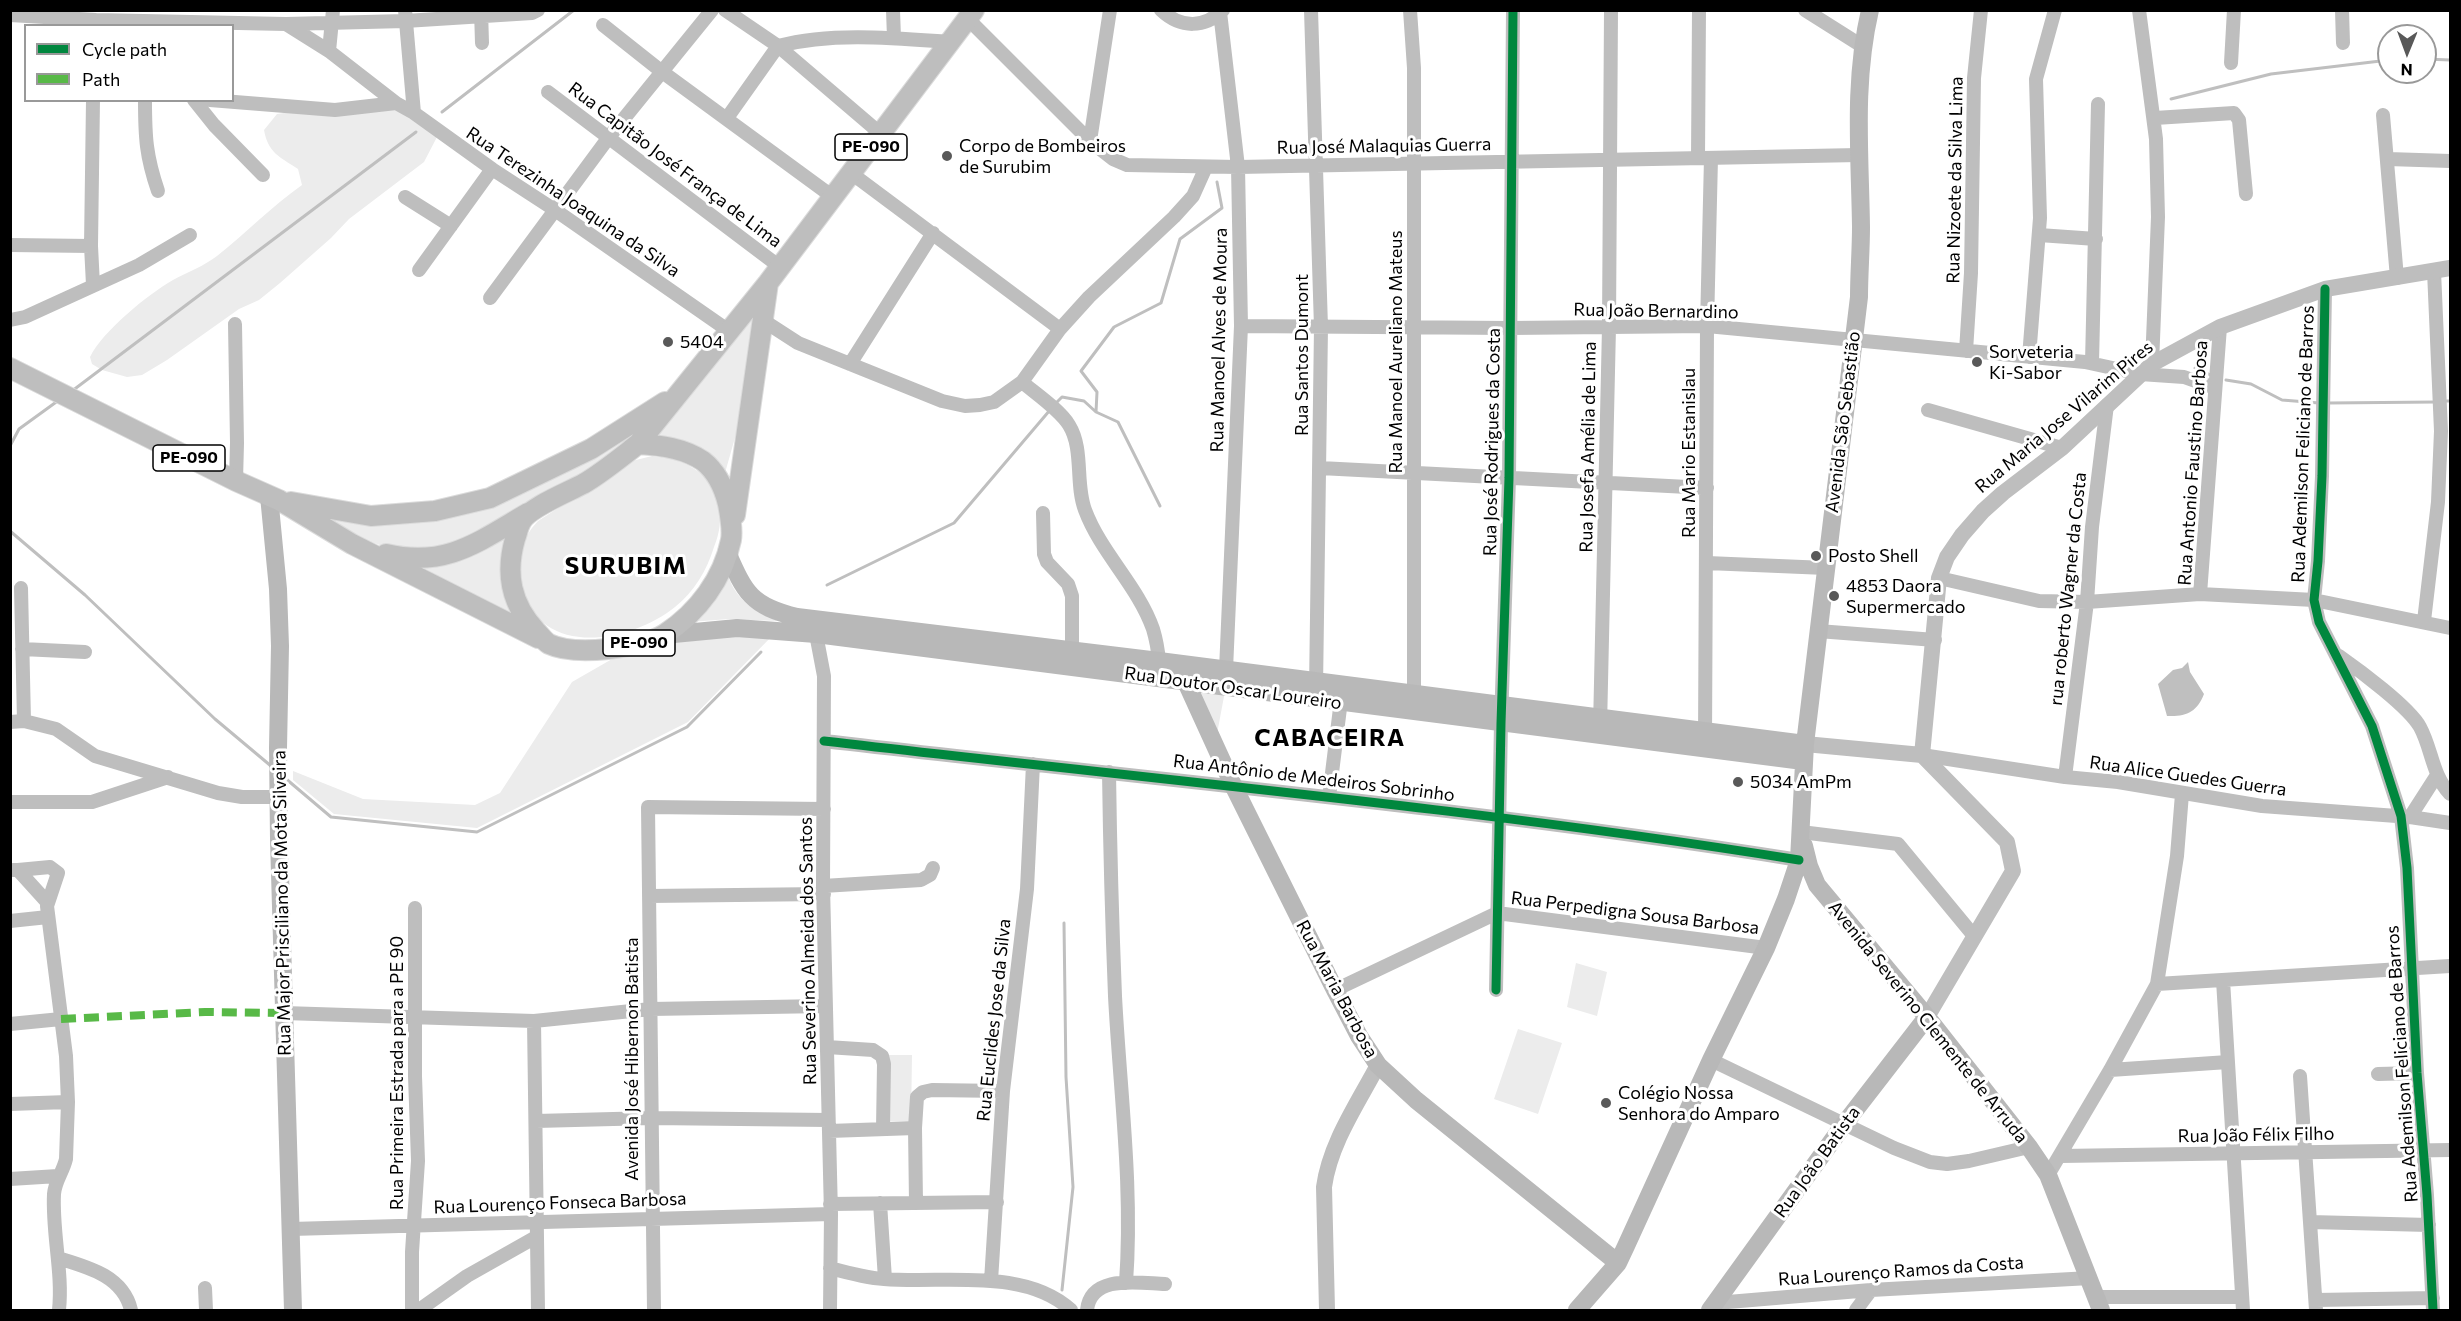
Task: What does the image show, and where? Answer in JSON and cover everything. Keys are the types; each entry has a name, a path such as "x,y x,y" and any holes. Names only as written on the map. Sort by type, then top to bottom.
{"main road":[{"name":"Avenida São Sebastião","path":"1801,832 1804,753 1859,285 1862,46 1870,10"},
{"name":"PE-090","path":"352,544 387,555 410,559 444,557 477,542 584,483 638,444 768,283 971,15"},
{"name":"PE-090","path":"10,368 274,498 352,544 548,643 569,649 592,651 629,645 663,635 693,611 708,595 718,578 729,545 768,283"},
{"name":"PE-090","path":"274,498 371,516 435,512 490,498 591,449 678,393"},
{"name":"PE-090","path":"638,444 683,451 704,462 719,479 725,491 729,545"},
{"name":"Rua Major Prisciliano da Mota Silveira","path":"274,498 280,634 278,791 292,1311"},
{"name":"PE-090","path":"548,643 517,606 509,582 510,557 521,520 549,501"},
{"name":"Rua Doutor Oscar Loureiro","path":"729,545 745,591 774,612 1071,659 1159,661 1181,672 1226,670 1316,691"},
{"name":"Rua Doutor Oscar Loureiro","path":"663,635 737,628 1071,659 1804,753"},
{"name":"Rua Maria Barbosa","path":"1181,672 1233,786 1335,990 1359,1036 1378,1065 1416,1100 1618,1263"},
{"name":"Rua Doutor Oscar Loureiro","path":"1342,694 1414,694 1501,714"},
{"path":"1576,1311 1618,1263 1711,1060 1766,948 1799,860 1801,832"},
{"name":"Avenida Severino Clemente de Arruda","path":"1801,832 1809,866 1817,885 1927,1017 2029,1147 2048,1176 2099,1304"},
{"name":"Rua João Batista","path":"1713,1307 1845,1123 1927,1017"}],"street":[{"path":"10,15 187,20 258,16 286,24 333,17 532,14 538,10"},
{"path":"490,298 609,137 712,10"},
{"path":"725,10 778,46 881,134"},
{"path":"893,10 894,38"},
{"path":"1090,141 1110,10"},
{"path":"1161,10 1179,21 1191,24 1205,23 1216,18 1222,11"},
{"name":"Rua Santos Dumont","path":"1311,10 1321,327 1316,691"},
{"name":"Rua Manoel Aureliano Mateus","path":"1410,10 1414,68 1414,694"},
{"name":"Rua José Rodrigues da Costa","path":"1496,990 1501,714 1509,477 1514,10"},
{"name":"Rua Josefa Amélia de Lima","path":"1600,727 1609,327 1608,160 1611,10"},
{"name":"Rua Mario Estanislau","path":"1699,10 1707,326 1705,740"},
{"path":"1805,10 1862,46"},
{"name":"Rua Nizoete da Silva Lima","path":"1966,351 1971,273 1974,78 1981,10"},
{"path":"2029,357 2039,236 2036,79 2055,10"},
{"path":"2139,10 2155,118 2158,217 2146,369"},
{"path":"2231,63 2234,10"},
{"path":"2342,10 2343,43"},
{"name":"Rua Manoel Alves de Moura","path":"1222,11 1238,167 1241,326 1226,670"},
{"path":"481,13 482,43"},
{"name":"Rua José Malaquias Guerra","path":"971,15 1090,141 1113,159 1127,165 1238,167 1859,155"},
{"path":"405,16 414,113"},
{"path":"329,51 333,17"},
{"name":"Rua Terezinha Joaquina da Silva","path":"286,24 329,51 396,103 414,113 729,331"},
{"path":"603,25 661,71 833,197"},
{"path":"727,118 778,46 802,40 894,38 949,42"},
{"name":"Rua Capitão José França de Lima","path":"548,92 780,267"},
{"path":"93,102 91,246 93,285"},
{"path":"145,102 144,140 158,190"},
{"path":"196,102 263,175"},
{"path":"234,102 335,110 396,103"},
{"path":"2092,363 2098,104"},
{"path":"2155,118 2234,113 2240,120 2246,194"},
{"path":"2383,115 2397,278"},
{"path":"2388,159 2451,161"},
{"path":"764,321 798,343 942,401 965,406 994,402 1022,382 1060,329 1089,297 1174,217 1193,196 1206,167"},
{"path":"418,270 492,169"},
{"path":"851,173 1060,329"},
{"path":"405,197 451,226"},
{"path":"850,364 933,232"},
{"path":"10,320 25,317 140,266 190,235"},
{"path":"2039,236 2096,238"},
{"path":"10,245 91,246"},
{"path":"2424,621 2438,502 2442,270"},
{"name":"Rua Maria Jose Vilarim Pires","path":"1922,755 1935,640 1939,578 1947,557 1962,535 2003,493 2062,448 2146,369 2220,327 2325,290 2442,270"},
{"name":"Rua Ademilson Feliciano de Barros","path":"2325,290 2322,476 2314,600 2319,622 2372,726 2405,817 2417,1073 2433,1304"},
{"path":"235,324 236,481"},
{"name":"Rua João Bernardino","path":"1241,326 1510,328 1707,326 2146,369 2184,377 2215,388"},
{"name":"Rua Antonio Faustino Barbosa","path":"2220,327 2200,594 2314,600 2451,628"},
{"path":"1022,382 1069,424 1076,450 1080,495 1085,511 1153,628 1159,661"},
{"name":"rua roberto Wagner da Costa","path":"2065,777 2087,602 2092,527 2107,405"},
{"path":"1928,410 2062,448"},
{"path":"1320,468 1707,488"},
{"path":"1043,513 1044,554 1047,562 1068,584 1072,596 1071,659"},
{"path":"1707,563 1826,568"},
{"path":"1939,578 2039,601 2087,602 2200,594"},
{"path":"21,588 22,649 17,722 56,729 95,756 218,793 242,797 278,791"},
{"path":"1818,631 1935,640"},
{"name":"Rua Severino Almeida dos Santos","path":"816,634 824,676 825,1006 829,1126 830,1311"},
{"path":"22,649 85,652"},
{"path":"2335,652 2413,718 2422,732 2437,775 2451,794"},
{"path":"1329,797 1342,694"},
{"name":"Rua Antônio de Medeiros Sobrinho","path":"824,741 1500,817 1681,841 1799,860"},
{"path":"1804,753 1922,755 2007,842 2013,871 1927,1017"},
{"name":"Rua Alice Guedes Guerra","path":"1922,755 2065,777 2118,782 2262,806 2405,817 2451,823"},
{"name":"Rua Euclides Jose da Silva","path":"992,1281 1003,1091 1027,889 1033,764"},
{"path":"1109,772 1115,996 1128,1195 1129,1238 1126,1283"},
{"path":"2405,817 2437,775"},
{"path":"10,802 92,802 168,777"},
{"path":"2048,1176 2157,984 2177,856 2182,794"},
{"name":"Avenida José Hibernon Batista","path":"654,1311 651,1219 648,807 824,809"},
{"path":"1801,832 1898,844 1974,936"},
{"path":"14,870 50,867 57,870 57,880 47,902 66,1056 68,1102 66,1159 58,1176 54,1195 58,1258 58,1311"},
{"path":"649,896 824,890 921,880 930,876 933,867"},
{"path":"14,870 47,902"},
{"name":"Rua Primeira Estrada para a PE 90","path":"412,1311 418,1161 414,1017 415,908"},
{"name":"Rua Perpedigna Sousa Barbosa","path":"1335,990 1497,913 1766,948"},
{"path":"10,921 48,917"},
{"path":"2157,984 2451,966"},
{"path":"2099,1304 2242,1304 2223,980"},
{"path":"284,1012 534,1022 651,1009 825,1006"},
{"path":"10,1024 61,1020"},
{"path":"534,1022 538,1311"},
{"path":"827,1047 873,1050 882,1056 884,1064 883,1129"},
{"path":"1711,1060 1894,1148 1930,1162 1947,1164 1969,1161 2029,1147"},
{"path":"2110,1070 2228,1062"},
{"path":"1327,1311 1324,1187 1326,1172 1336,1145 1378,1065"},
{"path":"2378,1074 2417,1073"},
{"path":"2300,1076 2316,1305 2433,1304"},
{"path":"916,1203 915,1104 917,1097 922,1092 932,1090 1003,1091"},
{"path":"10,1104 68,1102"},
{"path":"536,1121 652,1119 883,1129 915,1128"},
{"name":"Rua João Félix Filho","path":"2061,1156 2451,1149"},
{"path":"10,1179 58,1176"},
{"name":"Rua Lourenço Fonseca Barbosa","path":"291,1229 651,1219 830,1209 880,1203 997,1202"},
{"path":"880,1203 885,1279"},
{"path":"2310,1222 2429,1225"},
{"path":"419,1311 475,1271 536,1237"},
{"path":"58,1258 98,1271 126,1294 131,1311"},
{"path":"830,1268 885,1279 992,1281 1042,1292 1060,1301 1071,1311"},
{"name":"Rua Lourenço Ramos da Costa","path":"1713,1307 1871,1290 2090,1278"},
{"path":"1087,1311 1088,1300 1092,1293 1101,1287 1126,1283 1165,1284"},
{"path":"205,1288 206,1311"},
{"path":"1856,1311 1871,1290"}],"shaded area":[{"path":"385,108 402,110 437,137 424,162 349,219 331,238 259,300 239,309 167,360 142,375 127,377 102,370 92,364 90,357 96,347 127,314 173,280 217,256 302,185 298,169 276,154 268,144 264,130 277,114 297,111"},
{"path":"757,312 752,330 736,434 725,473 649,439"},
{"path":"637,430 637,434 599,463 483,532 434,551 385,547 318,516 515,496 533,489"},
{"path":"652,456 674,460 693,468 702,474 714,491 719,508 719,530 711,556 699,580 675,607 656,620 634,630 610,636 587,638 565,634 545,624 530,608 521,584 519,566 521,550 527,535 538,521 632,461"},
{"path":"504,539 503,582 508,599 520,622 422,567"},
{"path":"726,570 729,580 745,602 760,613 778,621 729,619 690,622"},
{"path":"774,634 688,722 477,828 334,814 293,780 293,771 363,799 475,805 500,793 572,682 633,647 663,638"},
{"path":"2188,662 2190,672 2204,694 2198,705 2190,712 2180,716 2167,716 2158,684 2173,670 2182,668"},
{"path":"1195,687 1225,691 1217,734"},
{"path":"1576,963 1607,972 1597,1016 1567,1007"},
{"path":"1518,1029 1562,1043 1538,1114 1494,1099"},
{"path":"889,1055 912,1055 911,1121 889,1121"}],"waterway":[{"path":"442,112 574,10"},
{"path":"2437,59 2450,60"},
{"path":"2171,99 2271,74 2377,61"},
{"path":"72,391 416,132"},
{"path":"1056,403 1062,397 1084,401 1096,412 1097,392 1081,371 1114,327 1161,303 1180,239 1222,208 1217,182"},
{"path":"2195,368 2213,376"},
{"path":"2226,380 2251,384 2282,400 2319,403"},
{"path":"10,446 19,429 59,400"},
{"path":"2444,401 2450,401"},
{"path":"2329,403 2436,402"},
{"path":"827,585 954,523 1050,410"},
{"path":"1096,412 1118,422 1160,506"},
{"path":"10,531 85,595 215,719 271,766"},
{"path":"285,778 331,817 477,832 687,727 761,652"},
{"path":"1062,1290 1073,1187 1066,1077 1064,923"}],"marked path":[{"path":"61,1019 205,1012 284,1013"}],"cycle path":[{"path":"1496,990 1509,478 1513,10"},
{"path":"2325,289 2322,476 2314,600 2319,622 2372,726 2401,816 2407,868 2417,1073 2433,1310"},
{"path":"824,741 1312,795 1556,825 1799,860"}],"place":[{"name":"Corpo de Bombeiros de Surubim","path":"947,156"},
{"name":"5404","path":"668,342"},
{"name":"Sorveteria Ki-Sabor","path":"1977,362"},
{"name":"Posto Shell","path":"1816,556"},
{"name":"4853 Daora Supermercado","path":"1834,596"},
{"name":"5034 AmPm","path":"1738,782"},
{"name":"Colégio Nossa Senhora do Amparo","path":"1606,1103"}],"district":[{"name":"SURUBIM","path":"626,566"},
{"name":"CABACEIRA","path":"1330,738"}]}
